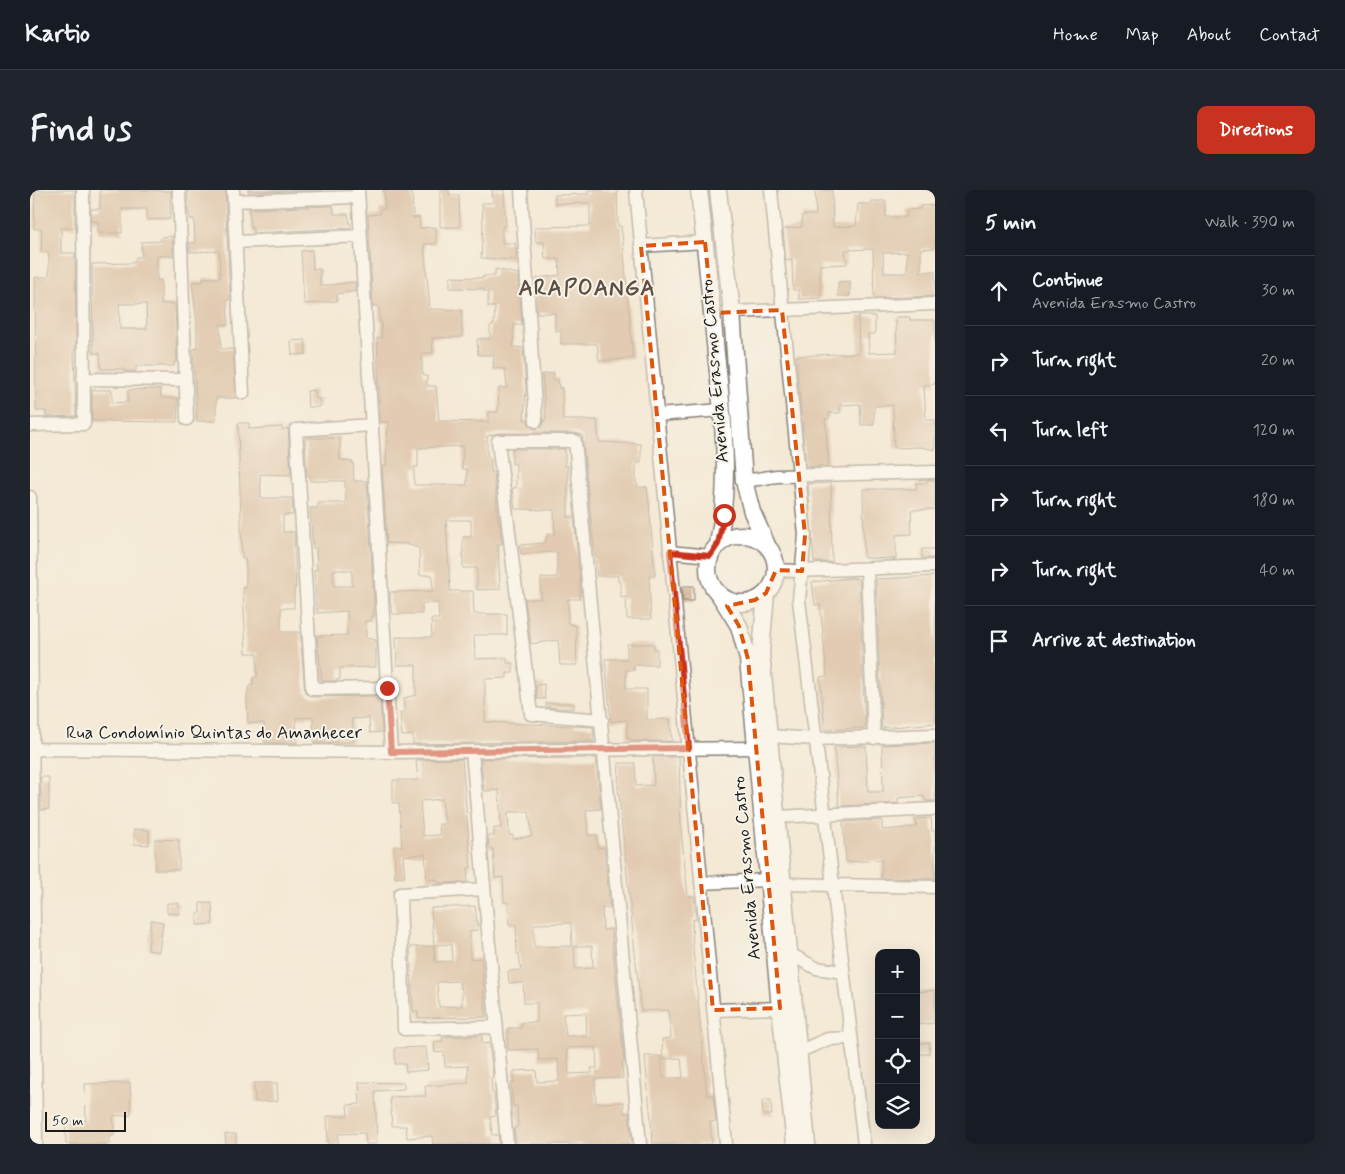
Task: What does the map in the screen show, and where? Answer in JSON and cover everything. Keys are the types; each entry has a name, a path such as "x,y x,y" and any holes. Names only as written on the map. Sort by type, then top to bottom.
{"main road":[{"name":"Avenida Erasmo Castro","path":"699,190 722,410 726,486 724,515 714,550"},
{"name":"Avenida Erasmo Castro","path":"718,190 732,312 744,481 752,512 767,545"},
{"path":"743,535 756,538 767,545 774,556 776,570 771,587 766,593 755,600 743,603 730,601 719,594 709,577 714,550 730,537 743,535"},
{"name":"Avenida Erasmo Castro","path":"766,593 761,652 777,817 776,882 780,1008 795,1144"},
{"name":"Avenida Erasmo Castro","path":"719,594 739,626 748,660 756,748 776,882 790,954 807,1144"}],"street":[{"path":"30,425 84,424 83,190"},
{"path":"179,190 187,419"},
{"path":"521,190 536,421"},
{"path":"636,190 726,1144"},
{"path":"772,190 805,535 799,600 864,1144"},
{"path":"244,393 234,195 358,193 391,752"},
{"path":"236,242 361,236"},
{"path":"642,246 705,242"},
{"path":"732,312 935,304"},
{"path":"83,379 185,380"},
{"path":"657,415 722,410"},
{"path":"372,425 296,430 312,689 387,688"},
{"path":"602,720 530,714 498,440 574,441 605,749 640,1144"},
{"path":"744,481 798,475 935,472"},
{"path":"30,498 32,914 36,1144"},
{"path":"670,552 714,550"},
{"path":"776,570 802,571 935,566"},
{"path":"867,569 874,738"},
{"path":"769,736 815,739 935,735"},
{"name":"Rua Condomínio Quintas do Amanhecer","path":"32,750 391,752 756,748"},
{"path":"472,751 507,1144"},
{"path":"777,817 824,813 935,809"},
{"path":"701,883 776,882 935,888"},
{"path":"484,889 400,894 404,1029 496,1027"},
{"path":"790,954 816,968 843,972"},
{"path":"713,1010 780,1008"},
{"path":"800,1052 828,1039 851,1038"}],"highlighted area":[{"path":"705,242 712,313 782,310 805,535 802,571 776,570 766,593 755,600 727,606 739,626 748,659 780,1008 713,1010 641,246"}],"building":[{"path":"35,190 75,190 75,228 61,228 61,253 75,253 76,350 74,350 76,416 46,417 46,411 36,411 35,277 49,277 49,260 48,252 41,252 42,229 34,229"},
{"path":"100,190 171,191 170,219 147,220 147,209 122,209 122,233 98,233 98,221 91,221 91,209 100,209"},
{"path":"188,190 225,190 230,300 227,300 228,325 220,325 221,349 233,349 236,398 216,398 216,421 197,421 193,349 197,349 197,324 192,282 203,282 203,278 220,278 219,251 189,252 189,243 195,243 194,219 190,219 188,211"},
{"path":"248,190 323,190 248,192"},
{"path":"384,190 412,190 413,218 419,217 420,228 436,227 436,244 424,244 430,309 462,310 462,337 432,338 433,353 422,353 422,371 424,376 427,376 427,386 436,386 439,421 488,422 489,412 498,412 499,388 507,388 505,369 493,368 494,355 478,355 477,339 490,339 490,326 494,324 495,307 488,307 488,292 484,291 484,289 450,288 450,277 484,278 483,276 495,276 495,269 518,274 522,325 514,325 513,347 523,348 526,389 524,420 528,420 530,426 536,429 541,427 544,420 546,420 542,374 554,373 554,380 558,379 559,388 562,388 563,420 597,420 599,442 641,444 641,463 636,463 636,481 638,487 647,487 649,503 655,576 649,576 651,619 627,619 626,597 621,598 621,582 618,582 618,576 597,576 582,435 575,433 498,433 487,436 487,454 491,460 491,472 494,472 502,542 502,544 498,544 500,589 477,590 477,568 463,568 463,537 471,537 471,520 446,520 450,591 473,591 474,614 507,614 507,635 474,635 475,659 507,658 507,663 513,663 513,673 507,673 507,678 485,679 485,722 593,727 594,741 413,744 413,735 402,736 400,713 404,713 404,698 416,695 416,665 397,665 396,637 432,637 431,619 439,619 438,603 422,603 422,614 393,614 390,602 390,592 433,591 432,575 420,575 419,548 406,544 387,543 382,466 386,466 388,422 380,422 377,338 382,338 379,306 373,306 368,215 380,214 380,209 385,209","holes":["463,446 462,469 467,469 467,485 414,485 414,467 418,467 418,448"]},
{"path":"440,190 449,190 449,195 459,195 460,227 440,227"},
{"path":"492,190 504,190 506,226 502,226 502,243 515,243 517,260 481,258 482,203 493,203"},
{"path":"588,190 617,190 618,226 621,226 623,242 633,358 599,361 597,344 561,344 561,331 555,331 555,313 537,313 537,278 560,275 559,259 545,259 544,242 536,242 535,227 590,226 590,203 555,204 555,195 588,194"},
{"path":"815,190 832,190 833,227 856,226 858,204 886,201 886,217 907,217 907,210 920,209 920,206 935,205 935,248 921,249 921,272 935,271 935,296 874,298 873,249 845,250 847,264 820,265 821,298 799,299 799,290 793,290 792,260 786,261 783,229 802,227 802,215 816,215","holes":["907,252 907,273 884,273 883,253"]},
{"path":"333,206 334,214 348,214 351,228 253,233 253,228 251,229 249,209"},
{"path":"172,236 173,256 157,256 157,280 161,280 161,304 175,304 177,362 174,362 174,366 136,366 136,371 101,369 100,353 93,353 92,264 134,263 136,257 142,257 141,242 161,241 161,237","holes":["119,304 146,304 147,329 120,329"]},
{"path":"312,250 313,269 320,269 320,286 355,282 356,291 337,294 337,301 304,304 301,251"},
{"path":"850,281 850,296 838,296 838,282"},
{"path":"858,316 875,316 875,334 868,334 869,353 897,352 896,317 910,317 910,320 935,320 935,384 924,385 926,420 935,420 935,450 920,447 894,448 893,405 874,406 874,425 861,425 860,404 840,405 840,413 829,413 829,419 825,419 829,465 806,467 796,356 859,353"},
{"path":"305,340 306,354 292,355 291,341"},
{"path":"160,389 161,398 178,398 177,422 92,421 92,390 112,390 112,403 128,402 128,390"},
{"path":"315,390 316,399 320,399 320,407 308,407 307,391"},
{"path":"238,423 249,423 249,429 282,427 282,430 288,428 291,475 260,474 261,498 292,498 293,515 283,515 283,532 294,532 296,588 294,588 294,608 281,608 281,632 300,632 305,693 312,697 380,696 382,732 370,733 369,718 352,719 354,742 314,743 313,717 296,718 297,743 265,743 264,723 248,723 247,697 249,686 253,685 253,677 257,677 257,653 246,653 243,588 246,588 246,569 245,558 242,558"},
{"path":"305,438 340,438 340,460 353,462 354,481 367,481 374,603 371,621 365,621 366,638 376,640 376,667 340,668 340,679 334,681 322,681 317,636 347,635 347,611 317,613 314,570 317,570 316,548 313,548 310,508 318,508 318,503 346,503 345,481 310,481 310,476 307,476","holes":["333,570 352,570 352,586 334,586"]},
{"path":"512,449 565,449 565,466 568,466 568,517 574,517 580,581 580,599 568,599 568,623 576,626 577,665 560,665 558,640 531,644 525,599 541,599 541,578 557,577 557,552 521,554 519,545 545,543 548,534 555,534 554,510 515,509 512,488 516,488 516,464 512,464"},
{"path":"927,480 935,480 935,509 911,510 912,534 896,535 896,559 864,558 863,489 917,489 916,483 927,483"},
{"path":"831,483 832,562 814,562 808,484"},
{"path":"922,549 935,549 935,558 922,558"},
{"path":"935,576 935,723 882,728 876,579"},
{"path":"851,578 859,579 865,728 825,730 820,677 827,676 820,604 815,605 812,582"},
{"path":"682,586 694,586 694,601 683,601"},
{"path":"627,644 654,644 654,649 657,649 657,665 634,665 634,670 626,670 626,689 647,689 647,720 670,719 672,741 630,741 630,738 627,738 627,720 611,721 605,659 627,659"},
{"path":"544,684 545,699 537,699 536,685"},
{"path":"546,703 574,703 574,709 546,707"},
{"path":"935,743 935,801 925,801 924,796 898,798 898,803 839,806 834,747 866,746 868,792 883,792 882,745"},
{"path":"653,757 679,757 681,829 688,896 694,896 696,919 692,920 693,948 707,1095 713,1095 716,1121 710,1122 712,1144 653,1144 645,1056 661,1056 663,1078 683,1078 681,1058 663,1059 662,1039 671,1038 668,1010 641,1011 618,787 619,763 635,763 636,786 654,785"},
{"path":"596,758 601,809 586,810 588,835 597,835 598,848 604,847 610,908 602,908 603,930 611,929 624,1062 622,1062 623,1078 595,1079 596,1103 624,1102 624,1113 629,1113 632,1144 516,1144 514,1128 518,1127 517,1106 513,1106 511,1083 514,1083 514,1071 536,1070 537,1082 559,1081 558,1059 539,1060 538,1049 508,1050 508,1028 521,1028 521,1023 537,1022 537,1003 524,1003 523,983 509,983 508,971 521,970 519,954 517,954 516,925 509,925 508,902 504,902 503,877 495,878 493,849 489,849 488,836 494,836 494,828 501,828 499,790 484,791 481,759","holes":["508,812 529,812 532,836 513,839 513,835 509,835","571,923 572,946 534,947 534,924","574,946 592,946 593,968 575,969","586,1013 587,1036 566,1036 563,1014","596,1047 597,1068 591,1068 592,1073 569,1074 567,1048"]},
{"path":"462,759 471,868 468,868 467,882 438,883 436,879 427,880 425,854 403,856 405,877 395,878 394,846 402,846 399,803 393,803 393,780 418,780 416,760","holes":["442,799 445,824 439,824 440,835 423,836 420,801"]},
{"path":"41,777 49,777 49,809 41,810"},
{"path":"931,818 932,831 935,831 935,879 881,878 882,860 846,862 843,822 882,820 882,830 917,827 915,819"},
{"path":"134,829 149,830 149,845 134,844"},
{"path":"155,839 179,840 179,870 155,870"},
{"path":"167,903 179,903 178,914 167,913"},
{"path":"200,903 212,903 213,924 197,925"},
{"path":"475,906 478,930 470,931 470,959 481,958 486,1017 418,1018 418,1012 413,1012 410,947 434,946 435,962 452,961 451,944 434,945 431,908","holes":["459,981 460,988 462,988 462,1006 439,1007 437,982"]},
{"path":"151,920 163,922 159,952 148,950"},
{"path":"935,990 935,1023 920,1025 920,992"},
{"path":"482,1036 482,1044 489,1043 493,1077 491,1078 492,1093 494,1093 496,1116 490,1117 492,1135 498,1135 499,1144 433,1144 432,1136 407,1138 406,1126 392,1126 390,1097 426,1096 425,1086 468,1083 468,1066 445,1067 444,1052 435,1053 434,1042 443,1041 442,1037"},
{"path":"920,1043 930,1043 929,1054 920,1054"},
{"path":"426,1047 428,1070 406,1072 405,1064 395,1064 395,1048"},
{"path":"359,1082 404,1083 404,1089 375,1091 377,1144 366,1144 365,1133 338,1134 338,1144 328,1144 327,1116 348,1116 347,1105 360,1104"},
{"path":"130,1083 131,1115 113,1116 114,1135 109,1137 109,1144 66,1144 65,1121 86,1121 85,1084"},
{"path":"254,1083 277,1083 278,1101 255,1102"},
{"path":"762,1100 771,1100 772,1115 763,1115"},
{"path":"225,1134 236,1134 236,1144 226,1144"}],"district":[{"name":"ARAPOANGA","path":"587,289"}],"route":[{"path":"387,688 391,752 689,748 670,552 710,556 718,544 724,515"}]}
